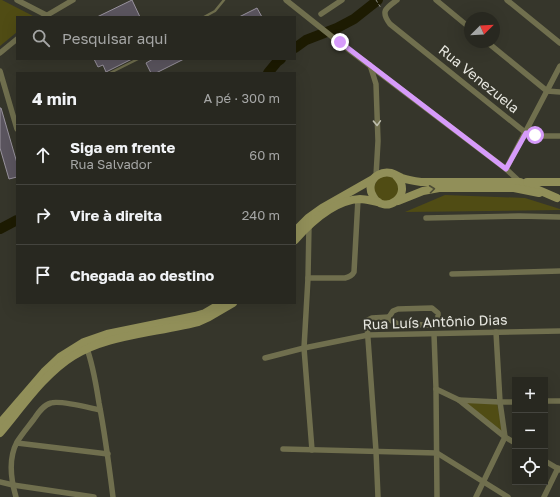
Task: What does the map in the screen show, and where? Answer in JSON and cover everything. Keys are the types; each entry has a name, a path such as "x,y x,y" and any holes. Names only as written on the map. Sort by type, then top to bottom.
{"main road":[{"path":"296,230 332,202 379,174 386,172 421,182 560,182 557,191 558,198"},
{"path":"395,202 400,196 402,189 401,182 396,176"},
{"path":"375,177 371,185 371,192 373,198 378,202"},
{"path":"520,182 558,198"},
{"path":"296,239 308,222 333,208 358,200 369,200 388,204 423,191 449,188 514,188 558,198"},
{"path":"0,423 44,372 60,357 107,334 195,316 205,313 220,304"},
{"path":"0,433 49,376 85,345 198,322 232,304"}],"street":[{"path":"16,0 45,16 73,0"},
{"path":"286,0 506,169 520,182"},
{"path":"321,14 342,0"},
{"name":"Rua Venezuela","path":"397,0 384,12 390,24 526,133"},
{"path":"436,0 464,23"},
{"path":"506,0 560,43"},
{"path":"0,53 16,40"},
{"path":"494,48 547,91 560,92"},
{"path":"370,65 376,84 378,141 375,177"},
{"path":"506,169 560,66"},
{"path":"0,71 16,127"},
{"path":"376,84 383,75"},
{"path":"526,133 542,136 560,136"},
{"path":"308,278 345,278 349,277 354,272 358,200"},
{"path":"426,218 519,216 560,217"},
{"path":"308,222 308,278 304,348 312,450"},
{"path":"452,274 560,271"},
{"path":"378,497 368,322 370,319 389,317 398,309 432,308 438,313 438,321 432,325 398,324 392,321 389,317"},
{"name":"Rua Luís Antônio Dias","path":"265,358 304,348 368,335 560,331"},
{"path":"476,497 505,437 500,402 496,332"},
{"path":"434,334 437,497"},
{"path":"85,345 94,374 108,454 113,497"},
{"path":"436,389 458,400 512,441"},
{"path":"458,400 512,402"},
{"path":"548,401 560,401"},
{"path":"16,497 13,485 12,460 17,443 41,410 50,403 58,402 100,410"},
{"path":"17,443 108,454"},
{"path":"283,449 437,453 508,497"},
{"path":"544,497 559,469 548,463"},
{"path":"0,482 94,497"}],"lane":[{"path":"206,16 215,11 224,0"},
{"path":"112,72 136,60"}],"shaded area":[{"path":"0,0 2,0 33,16 16,16 16,33 0,46"},
{"path":"383,175 395,178 400,191 392,201 381,201 373,189 378,178"},
{"path":"445,195 525,198 560,210 405,212"},
{"path":"465,403 497,403 503,433"}],"building":[{"path":"132,0 140,16 99,16"},
{"path":"257,8 261,16 241,16"},
{"path":"94,60 130,60 106,72 103,65 98,67"},
{"path":"151,60 182,60 158,72 150,72 146,63"},
{"path":"1,108 16,160 16,177 9,179 0,148"}],"waterway":[{"path":"296,47 306,40 337,28 354,19 378,0"},
{"path":"269,72 280,60"},
{"path":"0,229 16,221"}],"route":[{"path":"340,42 506,169 526,133 535,135"}]}
